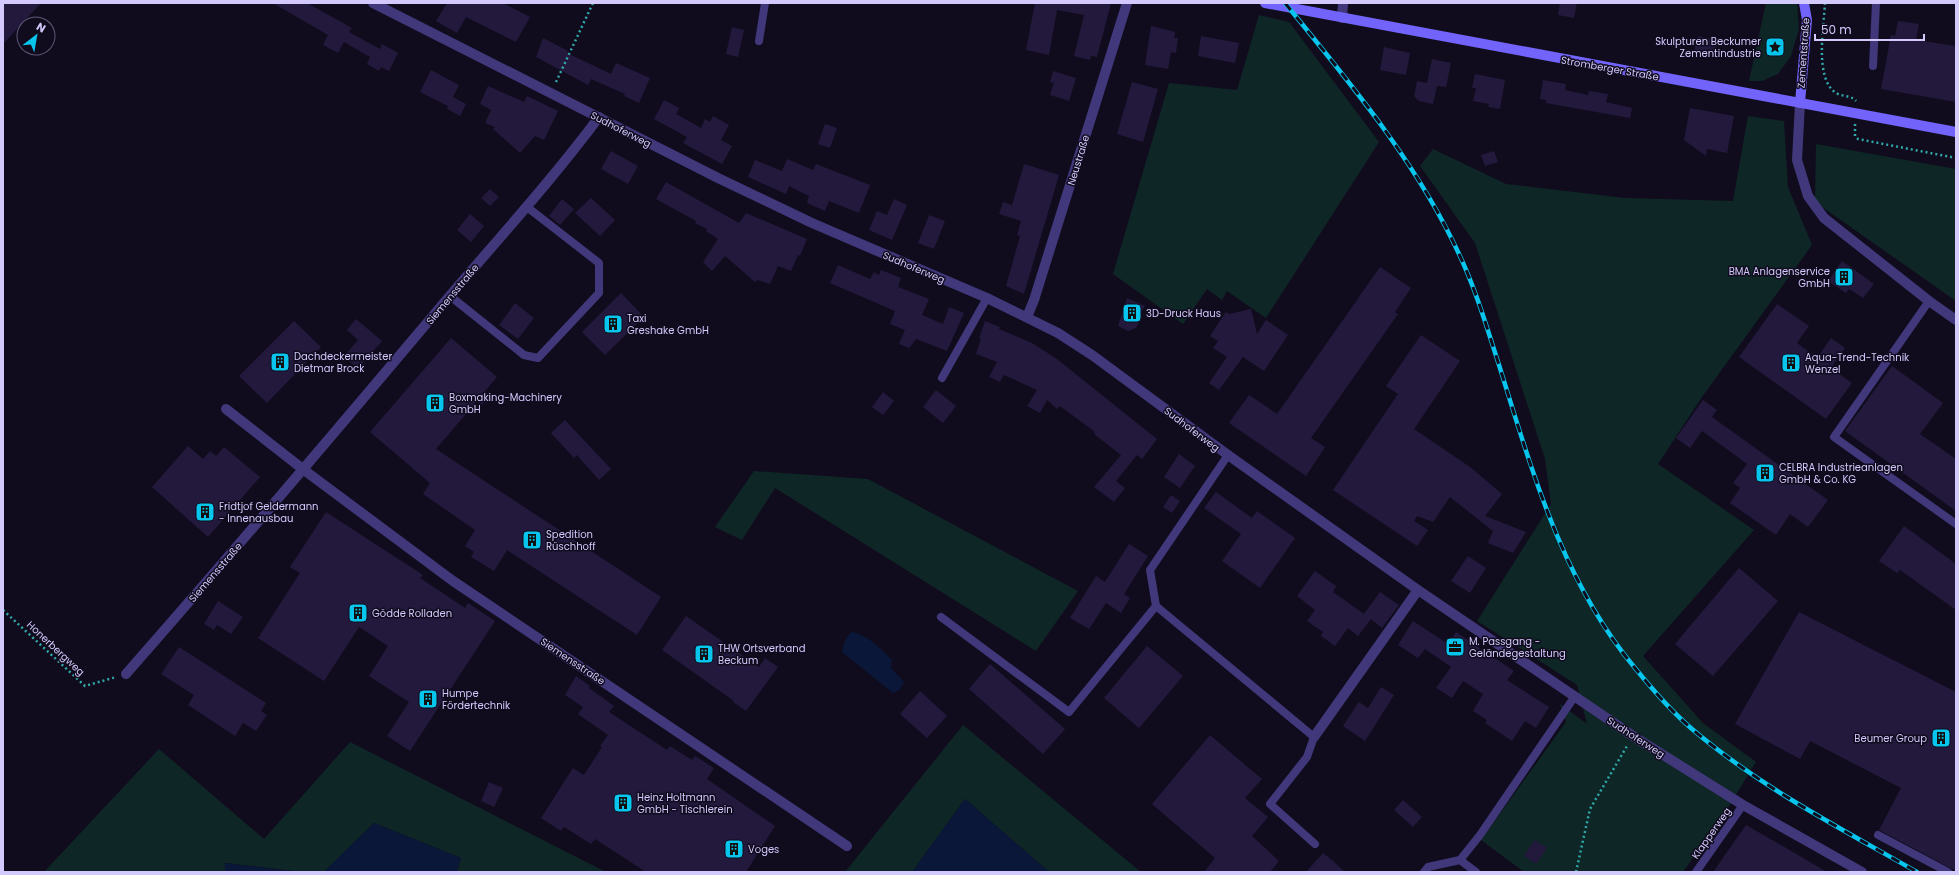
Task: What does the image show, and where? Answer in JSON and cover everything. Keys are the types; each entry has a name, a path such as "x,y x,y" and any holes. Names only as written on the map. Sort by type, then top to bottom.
{"main road":[{"name":"Stromberger Straße","path":"1265,3 1956,132"},
{"name":"Zementstraße","path":"1800,103 1807,20 1804,3"}],"street":[{"name":"Sudhoferweg","path":"373,3 550,94 812,224 987,298 1027,317 1092,354 1228,455 1418,590 1633,736 1743,805 1862,872"},
{"name":"Neustraße","path":"1027,317 1034,300 1127,3"},
{"path":"1342,18 1344,3"},
{"path":"1800,103 1797,160 1808,196 1824,218 1929,301 1956,320"},
{"name":"Siemensstraße","path":"126,674 304,470 572,154 599,117"},
{"name":"Siemensstraße","path":"226,410 453,581 846,846"},
{"path":"1314,737 1418,590"}],"lane":[{"path":"759,41 766,3"},
{"path":"1873,66 1876,3"},
{"path":"450,296 524,355 538,358 599,293 599,263 527,207"},
{"path":"942,378 987,298"},
{"path":"1929,301 1834,437 1956,524"},
{"path":"1228,455 1150,570 1156,606 1314,737 1307,757 1270,804 1315,844"},
{"path":"941,617 1069,712 1156,606"},
{"path":"1424,872 1428,867 1460,860 1478,838 1575,696"},
{"name":"Klapperweg","path":"1696,872 1743,805"},
{"path":"1878,835 1948,872"},
{"path":"1460,860 1476,872"}],"path":[{"path":"550,94 593,3"},
{"name":"Honerbergweg","path":"3,610 85,686 126,674"},
{"path":"1576,872 1590,809 1633,736"}],"green space":[{"path":"1766,3 1797,3 1799,29 1791,56 1778,74 1762,81 1749,81"},
{"path":"1259,15 1289,22 1379,142 1266,318 1227,291 1222,300 1207,289 1183,324 1113,274 1169,83 1237,90"},
{"path":"1748,116 1784,121 1788,187 1812,245 1702,397 1658,464 1754,530 1643,656 1703,723 1756,762 1726,811 1683,872 1524,872 1481,840 1566,722 1560,704 1587,724 1577,685 1477,621 1551,504 1545,459 1475,243 1420,166 1433,149 1506,184 1625,198 1733,201"},
{"path":"1816,144 1956,169 1956,301 1815,202"},
{"path":"754,471 868,479 1078,591 1036,651 775,488 742,540 715,527"},
{"path":"963,725 1141,872 1049,872 965,799 912,872 845,872"},
{"path":"350,742 606,872 457,872 461,858 374,823 324,872 303,872 225,863 226,872 44,872 159,749 264,839"}],"water":[{"path":"851,632 857,633 868,639 892,660 891,668 904,682 899,690 893,693 842,652 845,640"},
{"path":"965,799 1049,872 912,872"},
{"path":"374,823 461,858 457,872 324,872"},
{"path":"224,863 303,872 226,872"}],"building":[{"path":"3,3 41,3 29,16 16,16 16,30 3,44"},
{"path":"273,3 307,3 352,28 349,32 380,49 382,44 398,53 389,71 381,67 379,71 367,64 370,57 344,42 338,53 323,45 328,35"},
{"path":"447,3 503,3 530,17 516,42 466,17 457,33 436,21"},
{"path":"1035,3 1111,3 1097,57 1091,56 1090,60 1074,56 1084,15 1057,10 1049,55 1026,50"},
{"path":"1560,3 1577,3 1574,18 1558,15"},
{"path":"1898,21 1919,24 1916,40 1956,46 1956,102 1881,89 1891,35 1895,36"},
{"path":"1151,26 1175,32 1174,38 1178,38 1176,53 1171,52 1168,69 1145,65"},
{"path":"732,27 744,30 738,57 726,54"},
{"path":"1201,36 1239,43 1235,63 1198,56"},
{"path":"1698,36 1718,41 1714,56 1694,51"},
{"path":"543,38 568,51 567,53 611,74 616,63 650,78 639,103 624,96 625,94 591,79 588,85 536,57"},
{"path":"1384,47 1410,53 1406,75 1380,70"},
{"path":"1432,59 1451,63 1446,87 1437,86 1433,104 1419,101 1414,96 1417,81 1427,83"},
{"path":"431,70 459,85 453,97 466,104 460,116 447,109 448,106 420,92"},
{"path":"1053,71 1076,78 1069,101 1050,95 1054,83 1050,82"},
{"path":"1475,74 1505,80 1500,109 1488,107 1489,104 1473,101 1476,88 1472,88"},
{"path":"1543,80 1566,84 1565,90 1588,95 1589,91 1608,94 1606,102 1632,108 1630,118 1546,103 1546,100 1540,99"},
{"path":"1132,82 1158,89 1143,142 1117,134"},
{"path":"488,86 524,102 527,96 558,111 544,140 535,136 520,153 493,129 495,127 485,123 491,110 480,104"},
{"path":"664,100 679,108 676,114 701,128 705,119 710,122 713,116 729,125 721,140 732,146 722,164 683,143 687,137 654,119"},
{"path":"1690,108 1734,116 1727,153 1707,149 1706,156 1684,140"},
{"path":"825,124 837,128 830,148 818,144"},
{"path":"611,151 638,166 628,184 601,169"},
{"path":"1494,151 1498,162 1485,166 1481,155"},
{"path":"787,159 813,170 816,164 870,185 859,213 829,201 825,211 807,203 809,196 789,186 786,194 748,177 755,160 782,171"},
{"path":"1024,164 1059,175 1024,294 1006,286 1020,236 1017,235 1021,221 999,214 1003,202 1012,205"},
{"path":"666,182 739,223 746,213 807,239 800,256 798,255 791,271 778,266 770,284 758,280 755,282 725,256 712,271 703,262 718,239 706,231 707,229 695,223 696,221 656,199"},
{"path":"490,189 499,197 490,206 481,198"},
{"path":"591,198 615,220 600,236 575,213"},
{"path":"562,199 574,209 560,225 549,216"},
{"path":"894,199 907,205 892,240 869,230 877,211 887,215"},
{"path":"470,214 484,226 471,242 457,230"},
{"path":"929,215 945,221 934,249 918,243"},
{"name":"BMA Anlagenservice GmbH","path":"1842,261 1874,284 1863,298 1849,289 1846,293 1828,281"},
{"path":"838,265 870,279 874,272 879,275 881,270 901,278 898,287 929,299 922,315 943,324 949,307 964,313 947,351 916,339 909,348 899,344 905,330 890,324 895,311 830,283"},
{"path":"1380,267 1411,288 1395,312 1398,314 1311,438 1325,447 1306,476 1229,423 1249,395 1277,414"},
{"name":"Taxi Greshake GmbH","path":"621,293 644,317 605,355 582,332"},
{"name":"3D-Druck Haus","path":"1127,298 1145,306 1138,318 1140,320 1136,328 1128,331 1118,326"},
{"path":"515,303 534,318 518,339 499,325"},
{"name":"Aqua-Trend-Technik Wenzel","path":"1777,304 1809,326 1797,343 1817,358 1831,338 1845,348 1831,368 1852,383 1826,419 1739,357"},
{"path":"1251,309 1257,334 1266,320 1288,335 1264,371 1243,357 1219,390 1209,383 1227,357 1213,348 1218,341 1210,336 1226,312 1229,314"},
{"path":"356,319 382,341 358,369 344,356 358,340 347,330"},
{"name":"Dachdeckermeister Dietmar Brock","path":"294,321 321,347 267,403 239,376"},
{"path":"985,321 1000,327 999,329 1032,343 1057,359 1157,439 1142,459 1137,455 1116,481 1125,488 1114,502 1094,487 1121,455 1094,434 1095,432 1060,406 1057,409 1047,400 1040,413 1027,406 1037,390 1004,375 1000,382 989,377 997,362 976,354 981,339 979,338"},
{"path":"1421,335 1460,361 1414,429 1470,467 1502,494 1485,516 1526,532 1513,553 1488,543 1493,531 1450,497 1433,522 1417,516 1414,521 1428,530 1417,546 1333,490 1398,394 1386,386"},
{"path":"451,338 497,377 485,391 490,395 482,405 477,401 436,449 661,597 637,635 507,550 494,571 471,557 474,552 465,546 475,530 423,494 430,483 370,432"},
{"path":"1892,366 1943,403 1920,434 1956,459 1956,511 1845,431"},
{"path":"936,390 956,406 943,423 923,407"},
{"path":"883,392 894,401 883,415 872,407"},
{"path":"1703,400 1717,410 1712,417 1828,500 1808,527 1790,514 1776,535 1730,503 1740,488 1733,483 1747,464 1702,431 1690,448 1676,438"},
{"path":"565,420 611,469 599,480 577,455 574,458 551,433"},
{"name":"Fridtjof Geldermann - Innenausbau","path":"188,446 203,459 210,451 216,456 224,447 260,477 208,537 152,487"},
{"path":"1179,454 1195,466 1180,488 1164,477"},
{"path":"1216,492 1252,518 1257,511 1295,538 1260,588 1222,561 1241,534 1204,508"},
{"path":"1171,495 1180,501 1172,513 1163,507"},
{"name":"Gödde Rolladen","path":"326,512 423,575 420,578 465,608 468,603 495,621 410,751 387,736 409,702 369,676 388,646 359,627 324,681 258,638 300,573 290,567"},
{"path":"1904,526 1956,564 1956,610 1900,570 1897,573 1879,561"},
{"path":"1129,544 1148,556 1124,594 1130,598 1121,613 1106,603 1089,629 1070,618 1096,576 1105,582"},
{"path":"1468,556 1486,568 1470,593 1451,581"},
{"path":"1739,568 1778,601 1713,676 1675,644"},
{"path":"1315,571 1336,586 1333,592 1364,614 1380,592 1399,605 1382,628 1371,619 1358,636 1348,628 1335,646 1321,636 1323,632 1307,621 1315,610 1297,596"},
{"path":"218,601 243,617 231,634 217,625 214,630 204,624"},
{"path":"1799,612 1956,692 1956,871 1879,830 1901,788 1810,741 1800,759 1735,724"},
{"name":"THW Ortsverband Beckum","path":"686,616 759,667 765,658 778,667 746,711 662,650"},
{"path":"1413,621 1448,644 1456,632 1514,671 1507,680 1549,707 1536,728 1525,721 1512,741 1485,723 1487,720 1473,711 1483,694 1463,681 1452,698 1436,688 1451,667 1425,649 1418,658 1398,645"},
{"path":"1147,646 1183,676 1139,728 1104,698"},
{"path":"179,647 266,703 261,711 267,715 256,731 243,723 235,736 188,705 194,695 161,674"},
{"path":"990,664 1065,729 1043,754 969,689"},
{"path":"576,676 590,686 589,688 614,706 609,712 667,750 670,746 692,760 695,756 714,768 707,779 775,826 746,872 646,872 595,839 591,844 564,827 561,831 541,818 573,768 584,775 602,747 600,746 608,735 578,714 583,707 565,695"},
{"path":"1381,687 1394,695 1365,741 1343,726 1359,702 1368,708"},
{"path":"920,691 947,716 927,738 900,714"},
{"path":"1210,735 1262,779 1245,798 1268,817 1252,836 1279,861 1270,872 1204,872 1215,858 1152,804"},
{"path":"489,782 503,788 494,807 481,801"},
{"path":"1403,800 1422,817 1413,827 1394,810"},
{"path":"1746,825 1781,845 1827,872 1713,872"},
{"path":"1535,840 1547,848 1536,864 1524,856"},
{"path":"1323,853 1333,861 1345,872 1306,872"}],"railway":[{"path":"1285,3 1380,123 1423,187 1442,220 1459,254 1476,295 1537,484 1552,523 1569,562 1588,599 1610,634 1655,692 1684,722 1718,750 1745,770 1801,806 1917,872"}],"place":[{"name":"Skulpturen Beckumer Zementindustrie","path":"1775,47"},
{"name":"BMA Anlagenservice GmbH","path":"1844,277"},
{"name":"3D-Druck Haus","path":"1132,313"},
{"name":"Taxi Greshake GmbH","path":"613,324"},
{"name":"Dachdeckermeister Dietmar Brock","path":"280,362"},
{"name":"Aqua-Trend-Technik Wenzel","path":"1791,363"},
{"name":"Boxmaking-Machinery GmbH","path":"435,403"},
{"name":"CELBRA Industrieanlagen GmbH & Co. KG","path":"1765,473"},
{"name":"Fridtjof Geldermann - Innenausbau","path":"205,512"},
{"name":"Spedition Rüschhoff","path":"532,540"},
{"name":"Gödde Rolladen","path":"358,613"},
{"name":"M. Passgang - Geländegestaltung","path":"1455,647"},
{"name":"THW Ortsverband Beckum","path":"704,654"},
{"name":"Humpe Fördertechnik","path":"428,699"},
{"name":"Beumer Group","path":"1941,738"},
{"name":"Heinz Holtmann GmbH - Tischlerein","path":"623,803"},
{"name":"Voges","path":"734,849"}]}
